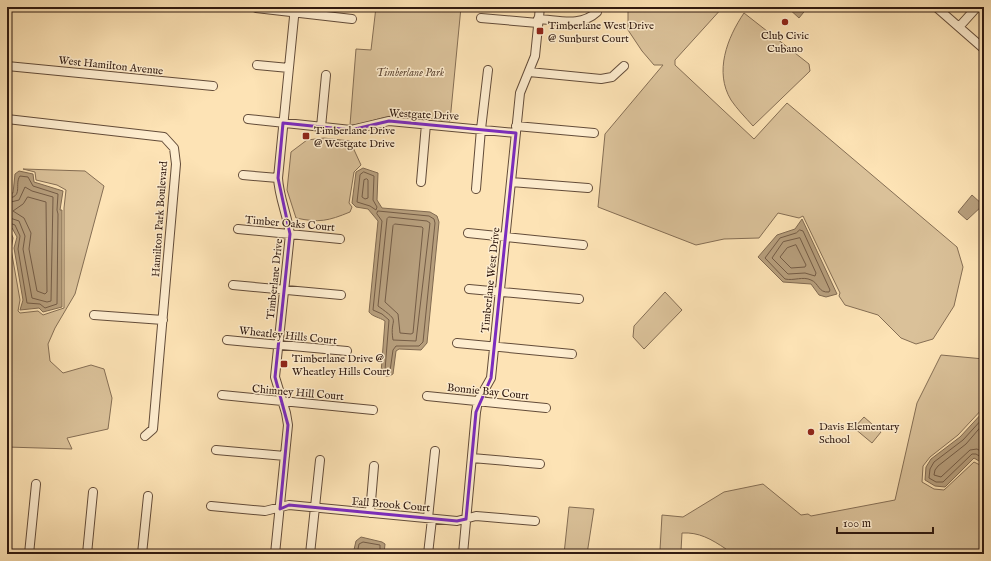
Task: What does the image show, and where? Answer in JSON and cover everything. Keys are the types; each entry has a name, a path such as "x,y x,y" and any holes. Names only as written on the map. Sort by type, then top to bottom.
{"street":[{"name":"Timberlane West Drive","path":"463,554 476,412 478,401 491,378 495,346 520,93 535,56 540,7"},
{"path":"936,7 984,49"},
{"path":"959,27 977,7"},
{"path":"256,8 295,10 352,19"},
{"name":"Timberlane Drive","path":"275,554 288,425 286,413 281,401 275,377 290,234 288,220 279,196 278,178 295,10"},
{"path":"481,18 580,22 589,19 597,12"},
{"path":"257,65 289,68"},
{"name":"West Hamilton Avenue","path":"7,66 213,86"},
{"path":"529,72 601,79 612,77 624,66"},
{"path":"476,188 488,70"},
{"path":"321,127 326,75"},
{"name":"Hamilton Park Boulevard","path":"7,119 164,137 174,148 176,164 153,429 145,436"},
{"name":"Westgate Drive","path":"248,120 351,130 389,121 481,129 516,129 594,133"},
{"path":"421,182 426,124"},
{"path":"243,175 278,178"},
{"path":"511,182 588,188"},
{"name":"Timber Oaks Court","path":"238,229 340,239"},
{"path":"468,233 583,245"},
{"path":"233,285 341,295"},
{"path":"469,289 579,299"},
{"path":"94,315 163,320"},
{"name":"Wheatley Hills Court","path":"227,340 347,352"},
{"path":"458,343 572,354"},
{"name":"Chimney Hill Court","path":"222,395 373,410"},
{"name":"Bonnie Bay Court","path":"427,396 546,408"},
{"path":"216,450 285,456"},
{"path":"428,554 435,451"},
{"path":"472,458 540,464"},
{"path":"310,554 320,460"},
{"path":"370,513 374,466"},
{"path":"29,554 36,484"},
{"path":"87,554 93,492"},
{"path":"142,554 148,496"},
{"name":"Fall Brook Court","path":"212,506 265,511 289,505 457,521 476,516 536,521"}],"highlighted area":[{"path":"389,121 516,133 491,378 476,412 466,519 457,521 289,505 280,509 288,425 275,377 290,234 278,178 283,123 351,130"}],"green space":[{"name":"Timberlane Park","path":"376,7 461,7 450,121 390,116 362,124 350,125 356,49 371,50"},
{"path":"630,7 723,7 675,60 675,65 754,139 787,103 957,247 963,267 954,306 933,339 916,344 901,338 878,315 845,305 839,296 840,293 803,216 799,218 778,213 759,238 724,239 696,245 598,207 605,134 663,65 654,65 642,51 628,30 628,10"},
{"path":"744,13 809,64 810,71 753,126 731,100 723,78 723,67 728,44 732,33"},
{"path":"324,138 350,141 361,165 354,172 349,203 352,207 350,212 329,219 317,221 296,218 287,190 291,152 307,140"},
{"path":"23,169 85,171 104,186 75,294 55,328 48,344 50,361 63,373 91,365 104,369 112,398 108,429 67,438 72,449 7,447 7,228 10,230 13,238 11,249 20,300 18,311 20,313 38,311 43,315 64,308 64,208 66,190 57,185 36,180 35,172"},
{"path":"665,292 682,310 644,349 633,337 634,326"},
{"path":"941,355 984,359 984,407 958,435 930,457 923,466 922,482 934,489 944,490 974,462 984,467 984,554 726,554 726,549 715,542 699,535 688,533 682,533 681,551 660,550 662,515 683,517 724,492 763,484 801,515 808,514 811,516 895,500 917,403"},
{"path":"864,417 881,432 872,443 854,428"},
{"path":"569,507 594,509 587,554 564,554"}],"water":[{"path":"787,7 808,7 799,18"},
{"path":"363,168 378,173 377,200 382,208 430,212 437,216 439,222 427,343 421,350 399,349 396,351 393,374 388,376 381,373 385,321 369,312 378,221 368,209 356,207 352,203 356,172"},
{"path":"19,171 33,174 34,182 63,191 60,210 62,210 62,307 43,312 39,308 20,310 23,300 14,248 17,237 12,228 7,225 7,194 13,193 15,174"},
{"path":"972,195 983,205 967,220 958,212"},
{"path":"802,219 837,294 826,297 819,295 811,284 783,282 758,257 777,235 795,229"},
{"path":"984,411 984,464 974,458 945,487 935,486 925,480 926,467 931,459 960,437"},
{"path":"361,537 385,544 384,554 353,554 356,541"}],"place":[{"name":"Club Civic Cubano","path":"785,22"},
{"name":"Timberlane West Drive @ Sunburst Court","path":"540,31"},
{"name":"Timberlane Drive @ Westgate Drive","path":"306,136"},
{"name":"Timberlane Drive @ Wheatley Hills Court","path":"284,364"},
{"name":"Davis Elementary School","path":"811,432"}]}
